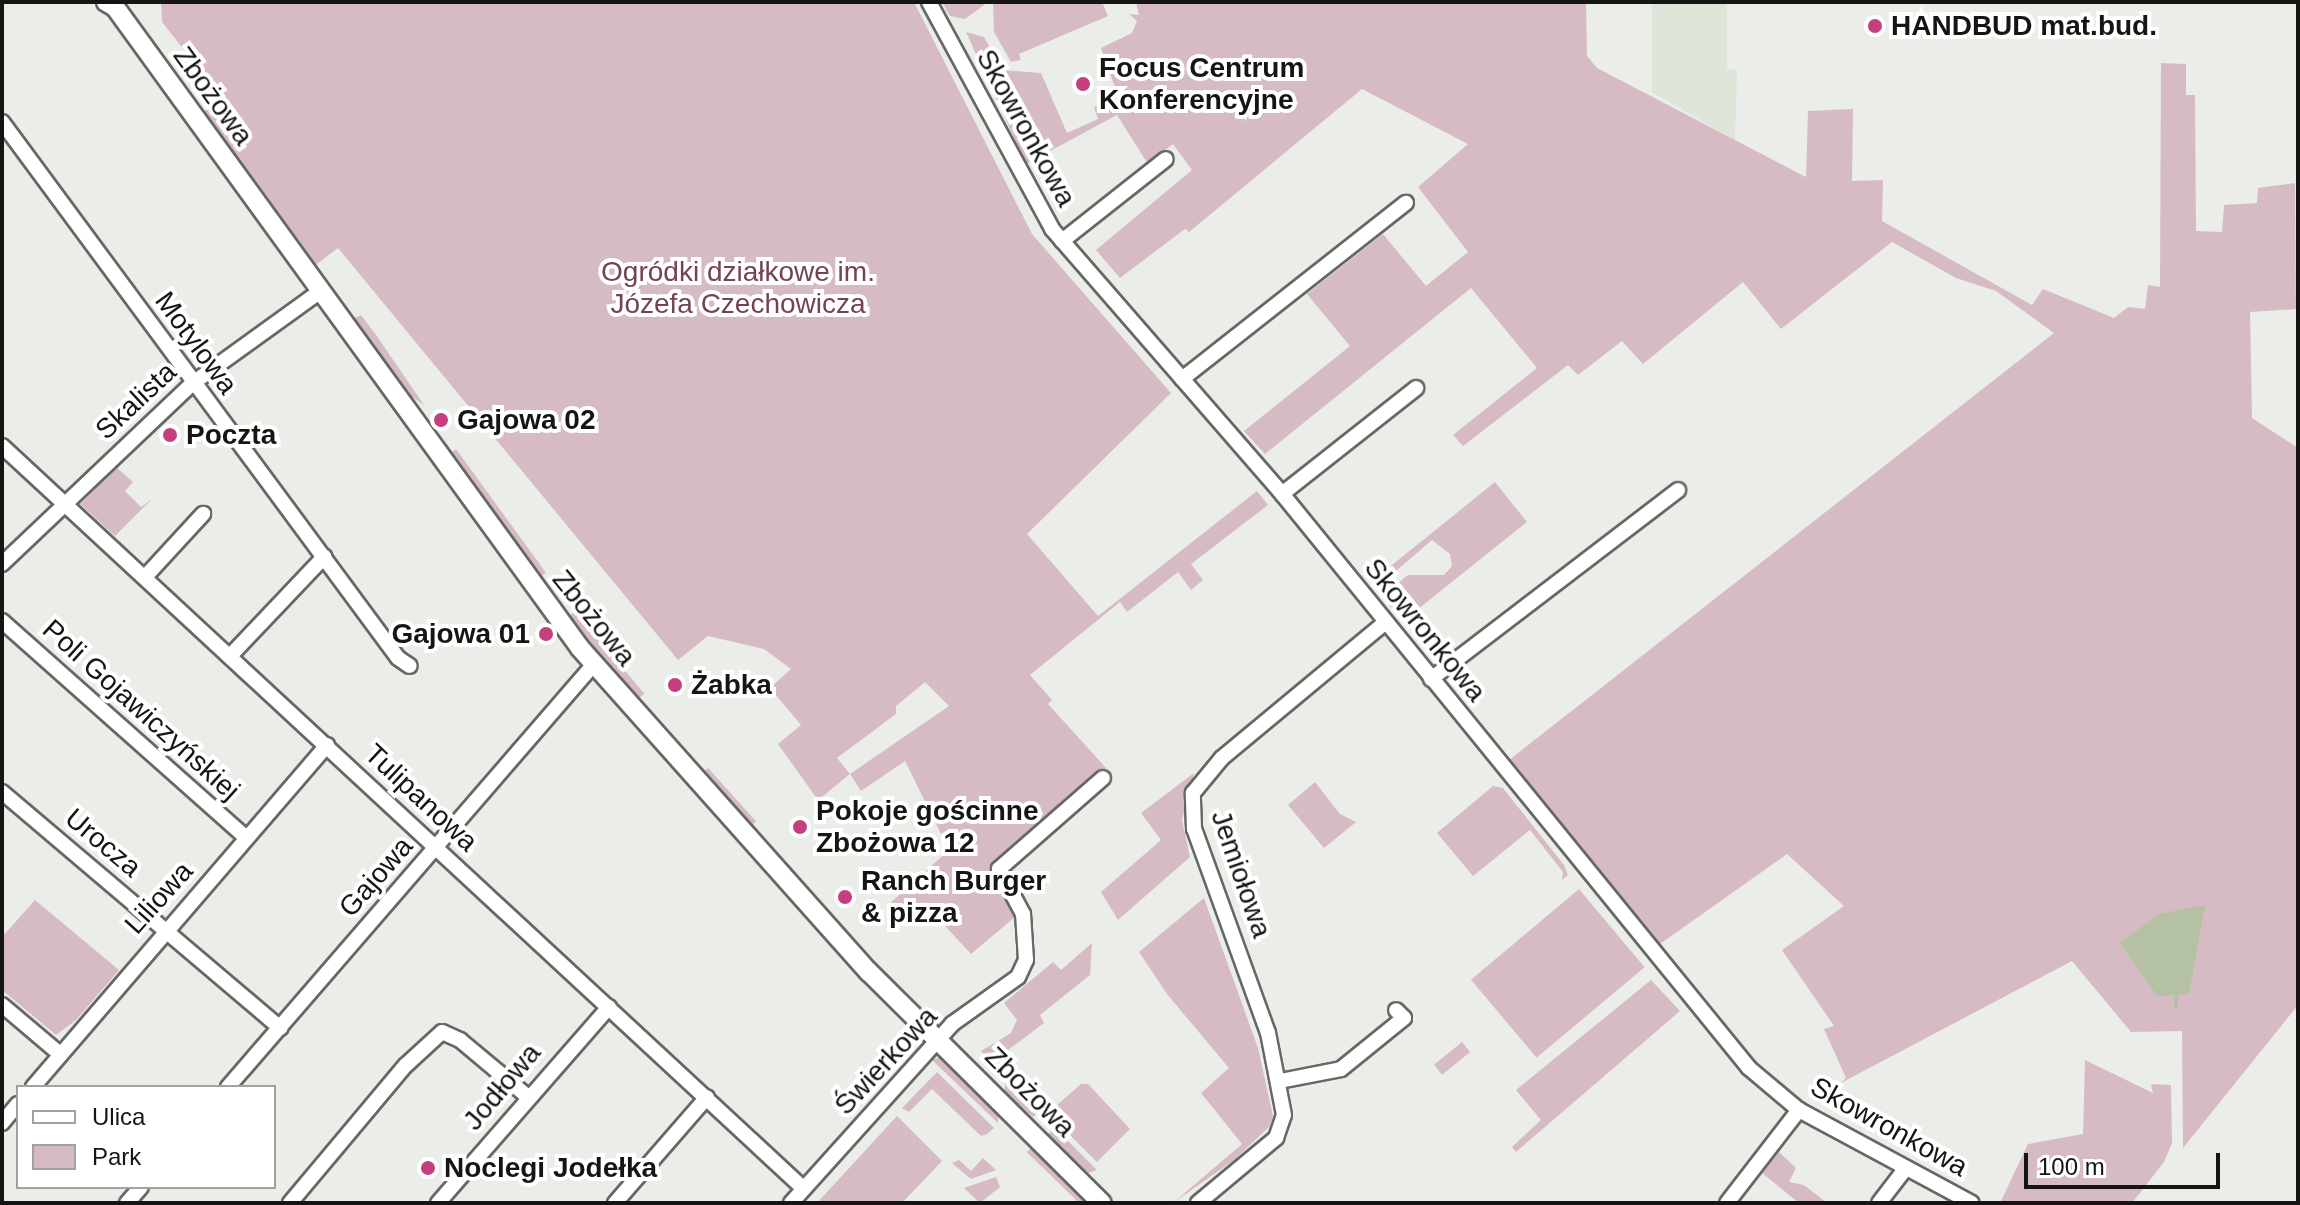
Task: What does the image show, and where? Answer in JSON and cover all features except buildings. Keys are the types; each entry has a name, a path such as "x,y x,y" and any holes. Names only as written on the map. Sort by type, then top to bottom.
{"street":[{"name":"Skowronkowa","path":"929,2 1033,200 1062,241 1282,494 1749,1068 1799,1110 1972,1203"},
{"name":"Zbożowa","path":"112,4 319,292 594,664 869,972 1102,1203"},
{"name":"Motylowa","path":"2,122 398,658 410,666"},
{"path":"1062,241 1166,159"},
{"path":"1182,379 1406,203"},
{"name":"Skalista","path":"2,564 193,383 319,292"},
{"path":"1282,494 1416,388"},
{"name":"Tulipanowa","path":"2,446 804,1189"},
{"path":"1431,679 1678,490"},
{"path":"145,577 203,514"},
{"path":"230,656 324,557"},
{"name":"Poli Gojawiczyńskiej","path":"2,621 246,838"},
{"name":"Jemiołowa","path":"1198,1203 1276,1138 1284,1115 1280,1081 1268,1033 1194,829 1193,793 1222,758 1386,622"},
{"name":"Gajowa","path":"230,1085 594,664"},
{"name":"Liliowa","path":"35,1085 327,745"},
{"name":"Świerkowa","path":"791,1203 938,1040 1023,969 1027,941 1020,903 999,869 1103,778"},
{"name":"Urocza","path":"2,792 280,1028"},
{"path":"2,1005 60,1054"},
{"name":"Jodłowa","path":"438,1203 527,1096 609,1007"},
{"path":"1280,1081 1341,1069 1404,1018 1396,1010"},
{"path":"290,1203 406,1065 442,1032 460,1040 527,1096"},
{"path":"615,1203 707,1097"},
{"path":"2,1123 16,1106"},
{"path":"1727,1203 1799,1110"},
{"path":"1879,1203 1906,1168"}],"shaded area":[{"path":"1652,2 1727,2 1727,69 1737,70 1735,140 1652,92"},
{"path":"2205,905 2189,994 2157,996 2120,943 2159,914"}],"green space":[{"name":"Ogródki działkowe im. Józefa Czechowicza","path":"161,2 914,2 1032,234 1171,393 1027,534 1098,616 1257,491 1268,505 1191,564 1203,580 1191,590 1178,572 1127,612 1120,602 1030,675 1052,700 1048,704 1106,768 991,867 1014,905 1015,917 971,954 923,902 901,921 887,906 949,850 905,761 861,791 850,774 818,800 778,744 801,725 770,688 791,669 764,649 708,636 678,660 338,248 310,269 200,115 221,97 162,22","holes":["925,682 949,706 850,774 837,758 896,714 896,706"]},
{"path":"942,2 984,2 984,5 965,19 950,16"},
{"path":"993,2 1102,2 1108,16 1019,54 1021,60 1011,62 994,32"},
{"path":"1136,2 1586,2 1587,56 1597,68 1806,177 1808,111 1853,109 1852,181 1883,180 1882,221 2032,305 2043,289 2114,318 2128,307 2145,309 2148,285 2160,287 2161,63 2186,64 2186,95 2195,95 2196,231 2222,232 2224,205 2257,203 2258,188 2295,183 2296,309 2250,312 2252,418 2298,448 2298,1005 2183,1148 2182,1031 2131,1032 2072,961 1839,1084 1846,1078 1824,1029 1834,1026 1782,950 1844,906 1787,854 1660,944 1509,760 2054,333 1996,291 1956,278 1892,242 1781,329 1743,282 1643,364 1622,341 1578,375 1568,365 1463,446 1453,435 1537,368 1471,288 1265,454 1244,431 1350,346 1307,294 1383,234 1426,286 1468,252 1418,187 1468,144 1362,89 1189,232 1185,229 1120,278 1096,250 1192,170 1173,144 1148,164 1117,115 1026,164 966,32 984,37 1003,70 1041,73 1067,133 1098,119 1094,107 1118,96 1101,48 1132,33 1137,21 1129,14 1139,15"},
{"path":"361,315 424,405 405,392 353,319"},
{"path":"456,449 546,573 531,583 441,460"},
{"path":"117,468 133,482 125,491 141,507 152,499 115,536 80,504"},
{"path":"1495,482 1527,522 1403,621 1382,596 1408,575 1444,575 1452,566 1450,554 1432,540 1376,588 1371,582"},
{"path":"575,611 644,694 638,699 569,616"},
{"path":"708,768 756,822 752,826 704,772"},
{"path":"1194,773 1182,820 1190,857 1118,920 1101,892 1161,840 1141,813"},
{"path":"1315,782 1340,814 1356,822 1324,848 1288,805"},
{"path":"1493,786 1503,788 1564,865 1568,875 1562,880 1563,872 1530,830 1473,876 1437,833"},
{"path":"1579,889 1645,967 1537,1058 1471,980"},
{"path":"1204,898 1258,1048 1273,1116 1269,1127 1234,1160 1173,1203 1242,1144 1201,1093 1229,1068 1167,994 1139,952"},
{"path":"35,900 119,970 76,1020 56,1035 2,990 2,937"},
{"path":"1092,943 1090,975 1040,1015 1044,1023 992,1062 981,1051 1011,1033 1017,1020 1004,1003 1053,962 1061,970"},
{"path":"1651,980 1680,1011 1516,1152 1512,1147 1541,1120 1516,1090"},
{"path":"1462,1042 1470,1052 1442,1075 1434,1065"},
{"path":"940,1058 998,1116 998,1123 931,1059"},
{"path":"2085,1060 2153,1093 2151,1084 2171,1085 2172,1143 2164,1162 2132,1203 2000,1203 2028,1144 2083,1134"},
{"path":"937,1072 994,1128 981,1136 932,1089 909,1112 902,1108"},
{"path":"1006,1080 1038,1112 1033,1117 1004,1092"},
{"path":"1081,1084 1088,1084 1130,1129 1097,1162 1048,1113"},
{"path":"897,1116 942,1161 902,1203 817,1203"},
{"path":"1055,1128 1097,1170 1088,1173 1048,1134"},
{"path":"1031,1148 1087,1202 1079,1203 1027,1152"},
{"path":"1779,1152 1796,1168 1789,1182 1804,1185 1827,1203 1799,1203 1762,1173"},
{"path":"983,1158 996,1170 971,1179 952,1163 959,1160 971,1171"},
{"path":"996,1177 1000,1187 980,1203 964,1188"}],"waterway":[{"path":"2176,995 2176,1006"}],"place":[{"name":"HANDBUD mat.bud.","path":"1875,26"},
{"name":"Focus Centrum Konferencyjne","path":"1083,84"},
{"name":"Gajowa 02","path":"441,420"},
{"name":"Poczta","path":"170,435"},
{"name":"Gajowa 01","path":"546,634"},
{"name":"Żabka","path":"675,685"},
{"name":"Pokoje gościnne Zbożowa 12","path":"800,827"},
{"name":"Ranch Burger & pizza","path":"845,897"},
{"name":"Noclegi Jodełka","path":"428,1168"}]}
